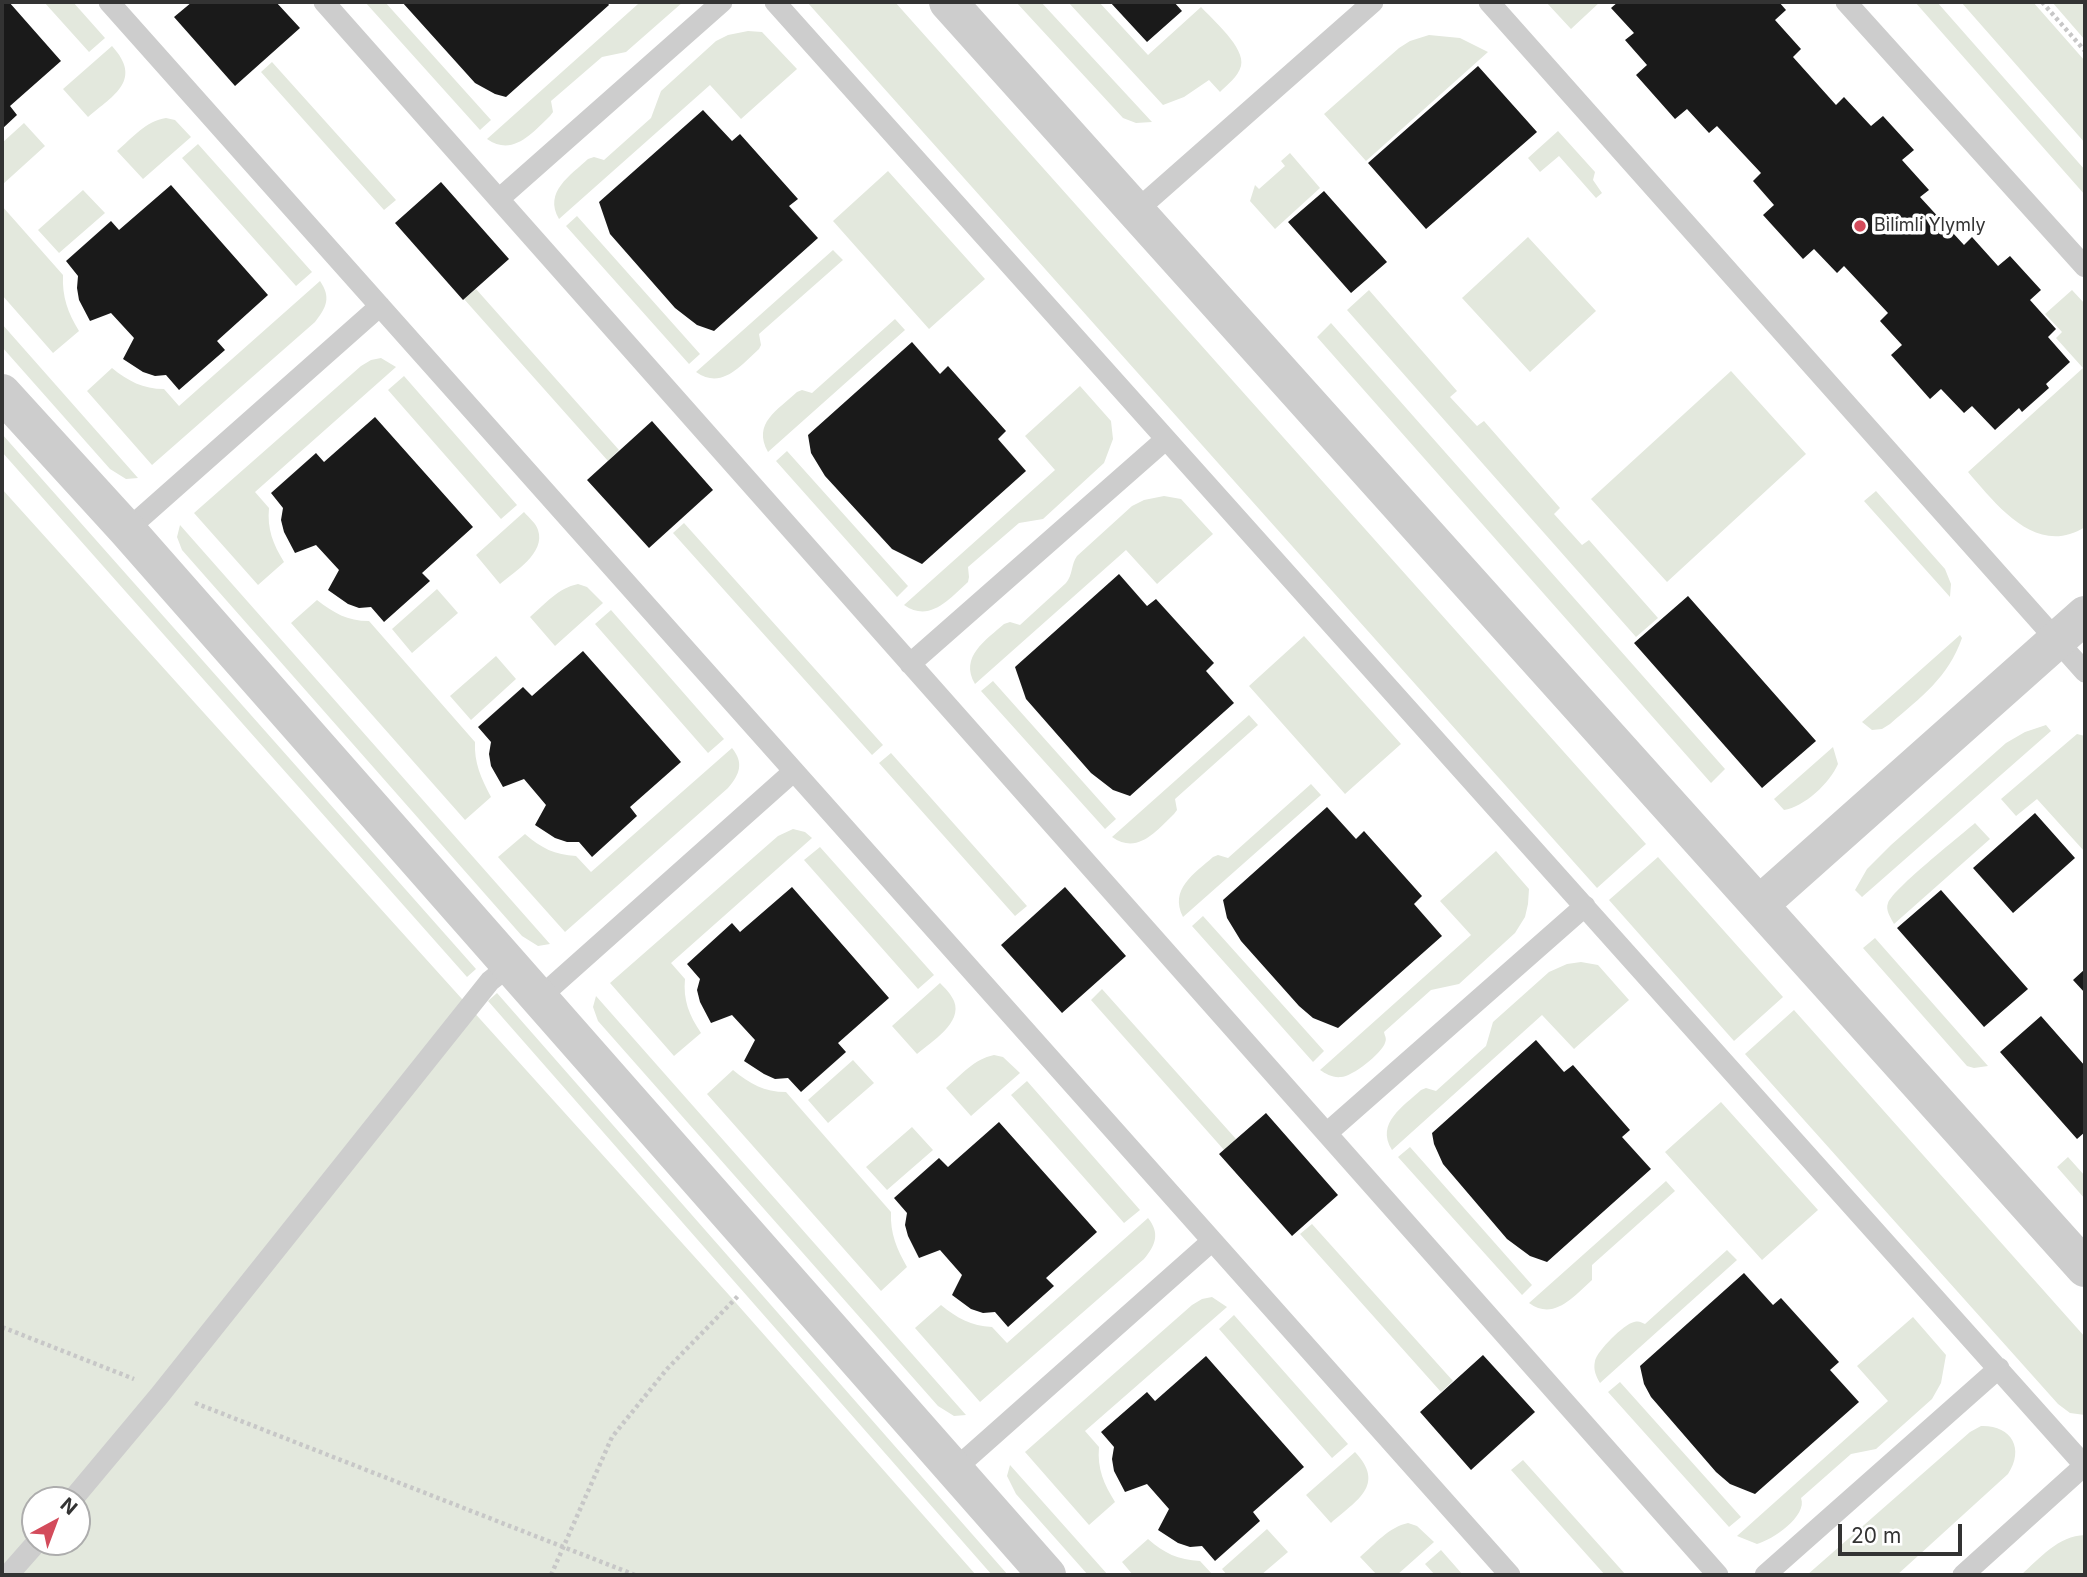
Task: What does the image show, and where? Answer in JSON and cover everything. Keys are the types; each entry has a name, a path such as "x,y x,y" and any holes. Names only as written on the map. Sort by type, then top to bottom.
{"street":[{"path":"948,2 2085,1268"},
{"path":"2,393 127,530 1046,1575"},
{"path":"1759,905 2085,615"}],"lane":[{"path":"109,2 1510,1575"},
{"path":"324,2 1718,1575"},
{"path":"499,200 722,2"},
{"path":"775,2 2085,1466 1964,1575"},
{"path":"1136,211 1373,2"},
{"path":"1489,2 2085,672"},
{"path":"1846,2 2085,267"},
{"path":"127,530 380,306"},
{"path":"911,664 1166,439"},
{"path":"538,999 794,771"},
{"path":"1327,1133 1585,906"},
{"path":"84,1486 490,981 509,966"},
{"path":"955,1469 1212,1241"},
{"path":"1765,1575 1999,1368"},
{"path":"8,1575 25,1556"}],"path":[{"path":"2042,2 2085,51"},
{"path":"551,1575 612,1437 667,1369 738,1296"},
{"path":"2,1327 635,1575"}],"shaded area":[{"path":"44,2 73,2 105,38 89,52"},
{"path":"365,2 385,2 491,120 480,130"},
{"path":"637,2 683,2 626,52 602,57 551,101 553,112 522,141 505,145 487,139 638,4"},
{"path":"807,2 895,2 1646,844 1597,888"},
{"path":"1016,2 1041,2 1152,122 1136,123 1123,118"},
{"path":"1068,2 1099,2 1148,55 1201,7 1220,26 1238,51 1241,59 1240,70 1220,92 1209,80 1184,97 1163,105"},
{"path":"1546,2 1600,2 1571,29"},
{"path":"1915,2 1937,2 2085,170 2085,195"},
{"path":"1961,2 2033,2 2085,61 2085,143"},
{"path":"2052,2 2085,2 2085,40"},
{"path":"748,31 762,32 797,69 741,119 710,85 559,219 554,200 567,178 588,159 594,157 604,160 651,118 661,91 716,41 728,35"},
{"path":"1429,35 1460,38 1488,52 1366,161 1324,114 1399,48"},
{"path":"112,46 121,58 125,78 115,94 88,117 63,89"},
{"path":"272,62 396,200 384,210 261,72"},
{"path":"166,118 175,120 191,137 143,179 117,151 146,126"},
{"path":"24,123 45,146 2,185 2,143"},
{"path":"1558,131 1595,172 1593,180 1602,193 1596,198 1559,156 1540,172 1528,158"},
{"path":"198,144 312,272 296,286 182,158"},
{"path":"1290,153 1320,188 1275,229 1250,201 1255,185 1259,189 1285,166 1281,161"},
{"path":"888,171 985,279 929,329 833,221"},
{"path":"83,190 105,213 59,253 38,230"},
{"path":"2,206 63,275 66,304 79,331 53,353 2,295"},
{"path":"577,216 700,354 689,364 566,226"},
{"path":"1528,237 1596,311 1530,372 1462,298"},
{"path":"833,250 843,260 759,334 759,349 745,362 722,377 705,377 696,372"},
{"path":"320,281 326,292 326,302 315,322 152,465 87,391 112,368 136,383 149,388 164,389 179,406"},
{"path":"476,289 619,450 608,461 464,299"},
{"path":"1369,290 1457,391 1450,397 1477,426 1484,421 1560,508 1554,514 1582,545 1589,540 1658,618 1636,637 1347,310"},
{"path":"2072,290 2085,304 2085,527 2067,535 2050,536 2034,532 2004,512 1968,472 2083,368 2056,338 2062,332 2045,314"},
{"path":"895,319 905,330 768,452 763,433 775,411 797,392 802,390 812,393"},
{"path":"1331,323 1725,769 1711,783 1317,337"},
{"path":"2,324 138,478 126,479 110,469 2,347"},
{"path":"381,358 396,367 255,492 269,508 272,536 284,562 258,585 194,513 361,366"},
{"path":"1731,371 1806,454 1667,582 1591,499"},
{"path":"404,376 517,505 501,519 388,390"},
{"path":"1080,386 1111,421 1113,439 1104,463 1043,519 1019,523 968,567 968,582 939,607 922,611 904,605 1055,470 1025,436"},
{"path":"2,434 476,969 467,977 2,452"},
{"path":"787,451 908,586 897,597 776,461"},
{"path":"2,489 729,1295 976,1575 2,1575"},
{"path":"1876,491 1945,569 1951,584 1950,597 1864,501"},
{"path":"1164,496 1181,499 1213,534 1157,584 1126,550 975,684 970,665 972,657 983,643 1004,624 1010,622 1020,625 1066,583 1077,556 1132,506 1144,500"},
{"path":"524,512 537,527 537,546 527,561 500,584 476,555"},
{"path":"684,523 883,745 872,755 673,533"},
{"path":"180,525 550,944 538,946 522,936 182,550 177,537"},
{"path":"578,584 587,587 603,603 555,646 530,617 558,593"},
{"path":"437,589 458,613 412,653 392,629"},
{"path":"317,600 341,615 354,620 369,621 475,742 479,770 491,797 465,820 291,623"},
{"path":"611,610 724,739 708,753 595,624"},
{"path":"1960,635 1962,638 1949,665 1912,705 1882,729 1872,730 1862,722"},
{"path":"1304,636 1401,744 1345,794 1249,686"},
{"path":"496,656 516,679 471,720 450,696"},
{"path":"993,681 1116,819 1105,829 981,691"},
{"path":"1249,715 1258,725 1175,799 1177,810 1160,827 1138,842 1121,842 1112,837"},
{"path":"2046,725 2051,731 1862,897 1855,890 1867,869 1891,845 2006,743 2025,732"},
{"path":"2077,734 2085,736 2084,851 2037,799 2016,816 2001,799"},
{"path":"1833,747 1838,764 1829,779 1808,799 1784,810 1774,799"},
{"path":"732,748 736,753 739,768 728,788 565,932 498,857 525,834 549,850 576,856 591,872"},
{"path":"891,753 1027,906 1015,916 879,763"},
{"path":"1311,784 1321,795 1183,917 1179,898 1191,876 1213,857 1218,855 1228,858"},
{"path":"1975,823 1990,839 1894,924 1887,908 1893,896"},
{"path":"793,829 805,832 812,838 671,963 685,979 688,1007 701,1033 674,1056 610,983 778,836"},
{"path":"820,847 934,975 918,989 804,860"},
{"path":"1496,851 1529,889 1525,917 1515,933 1459,984 1431,990 1384,1032 1386,1040 1383,1047 1359,1069 1338,1077 1320,1070 1471,935 1440,901"},
{"path":"1658,857 1783,997 1734,1041 1609,900"},
{"path":"1203,916 1324,1051 1313,1062 1192,926"},
{"path":"1875,938 1988,1066 1967,1066 1863,948"},
{"path":"1581,962 1598,965 1629,1000 1574,1049 1542,1015 1392,1150 1387,1131 1389,1123 1400,1109 1421,1090 1426,1088 1436,1091 1486,1046 1493,1022 1549,972 1567,964"},
{"path":"940,983 954,1001 954,1017 937,1038 917,1054 892,1026"},
{"path":"1102,989 1236,1139 1224,1150 1091,1000"},
{"path":"497,993 1008,1575 992,1575 488,1001"},
{"path":"596,996 966,1415 954,1416 938,1406 598,1021 593,1007"},
{"path":"1794,1010 2085,1337 2085,1415 2070,1413 2058,1404 1745,1054"},
{"path":"994,1055 1003,1057 1020,1073 971,1116 946,1088 974,1064"},
{"path":"853,1060 874,1083 828,1123 808,1100"},
{"path":"733,1070 758,1086 771,1091 786,1092 891,1212 895,1241 907,1267 881,1291 707,1094"},
{"path":"1027,1081 1140,1210 1124,1223 1011,1095"},
{"path":"1721,1102 1818,1210 1762,1260 1665,1152"},
{"path":"912,1127 933,1150 887,1190 866,1167"},
{"path":"1410,1147 1532,1285 1522,1295 1398,1157"},
{"path":"2068,1157 2085,1176 2085,1199 2057,1167"},
{"path":"1666,1181 1675,1191 1592,1265 1592,1280 1578,1293 1555,1308 1538,1308 1529,1303"},
{"path":"1148,1218 1154,1229 1155,1239 1144,1259 980,1402 915,1328 941,1305 965,1320 992,1327 1007,1343"},
{"path":"1312,1224 1453,1381 1441,1392 1300,1234"},
{"path":"1727,1250 1737,1260 1600,1383 1595,1373 1595,1361 1611,1338 1634,1322 1645,1324"},
{"path":"1212,1297 1227,1307 1085,1431 1099,1447 1102,1476 1115,1502 1089,1525 1025,1452 1192,1305"},
{"path":"1234,1315 1348,1444 1332,1458 1219,1329"},
{"path":"1913,1317 1946,1355 1941,1383 1932,1399 1876,1449 1851,1454 1801,1498 1802,1505 1794,1519 1771,1538 1757,1544 1737,1536 1888,1401 1857,1366"},
{"path":"1620,1382 1741,1517 1729,1527 1608,1392"},
{"path":"1981,1426 2000,1429 2012,1440 2015,1455 2008,1474 1897,1575 1807,1575 1970,1432"},
{"path":"1355,1452 1364,1464 1368,1483 1358,1499 1331,1523 1306,1495"},
{"path":"1523,1460 1626,1575 1605,1575 1511,1470"},
{"path":"1010,1465 1108,1575 1088,1575 1016,1494 1007,1476"},
{"path":"1408,1523 1417,1526 1434,1542 1397,1575 1377,1575 1360,1557 1388,1532"},
{"path":"1267,1529 1288,1552 1261,1575 1227,1575 1222,1569"},
{"path":"2085,1535 2085,1575 2021,1575 2042,1555 2066,1539"},
{"path":"1148,1539 1172,1555 1200,1561 1213,1575 1133,1575 1122,1562"},
{"path":"1441,1550 1463,1575 1435,1575 1425,1564"}],"building":[{"path":"2,2 9,2 61,61 10,106 17,115 2,129"},
{"path":"192,2 276,2 300,28 235,86 174,17"},
{"path":"402,2 607,2 609,5 506,97 475,83"},
{"path":"1110,2 1174,2 1182,11 1147,42"},
{"name":"Bilimli Ylymly","path":"1618,2 1779,2 1786,10 1775,20 1801,49 1793,57 1836,105 1844,97 1871,126 1883,116 1914,150 1902,160 1929,190 1920,197 1964,245 1972,237 1998,266 2010,256 2041,290 2030,300 2056,329 2048,337 2070,362 2046,384 2049,388 2022,412 2019,408 1995,430 1972,406 1964,413 1941,389 1930,399 1891,355 1902,345 1880,321 1888,313 1844,266 1837,273 1814,249 1803,259 1763,215 1774,205 1753,181 1761,173 1717,126 1709,133 1687,109 1675,119 1636,75 1647,65 1625,40 1634,33 1611,8"},
{"path":"1478,66 1537,132 1426,229 1368,163"},
{"path":"703,110 732,141 740,134 798,199 789,206 818,238 714,331 697,325 675,308 610,234 599,202"},
{"path":"441,182 509,259 463,300 395,223"},
{"path":"171,185 268,295 217,341 225,350 179,390 166,375 155,376 143,372 123,359 134,338 111,313 90,321 79,300 78,276 66,261 111,221 119,230"},
{"path":"1324,191 1387,262 1351,293 1288,222"},
{"path":"912,342 940,374 948,366 1006,431 998,439 1026,471 922,564 892,549 825,476 811,453 808,435"},
{"path":"375,417 473,527 422,573 430,581 384,622 371,607 359,608 348,604 328,590 339,570 316,545 295,553 284,532 281,520 283,508 271,493 316,453 324,462"},
{"path":"652,421 713,490 649,548 587,480"},
{"path":"1119,574 1147,606 1156,599 1214,663 1206,671 1234,703 1130,796 1113,790 1091,773 1026,699 1015,667"},
{"path":"1688,596 1816,741 1762,788 1634,643"},
{"path":"583,651 681,762 630,807 637,816 592,857 579,842 555,838 535,825 546,805 524,779 503,787 491,766 491,742 478,727 523,687 532,696"},
{"path":"1327,807 1356,839 1364,831 1422,896 1414,904 1442,936 1338,1028 1313,1018 1299,1006 1241,941 1227,918 1223,900"},
{"path":"2035,813 2075,858 2013,913 1973,868"},
{"path":"792,887 889,998 838,1043 846,1052 801,1092 788,1078 775,1079 744,1061 755,1040 732,1015 711,1023 697,990 700,979 687,964 732,923 740,932"},
{"path":"1065,887 1126,956 1062,1013 1001,945"},
{"path":"1941,890 2028,989 1984,1027 1897,928"},
{"path":"2085,969 2085,993 2073,980"},
{"path":"2041,1016 2085,1066 2085,1132 2077,1139 2000,1052"},
{"path":"1536,1040 1564,1072 1573,1065 1630,1130 1622,1137 1651,1169 1547,1262 1530,1256 1507,1239 1443,1164 1432,1133"},
{"path":"1266,1113 1338,1195 1292,1236 1219,1154"},
{"path":"999,1122 1097,1232 1046,1278 1054,1286 1008,1327 995,1312 983,1313 971,1309 952,1295 962,1275 940,1250 919,1258 905,1225 907,1213 894,1198 939,1158 948,1167"},
{"path":"1744,1273 1773,1305 1781,1298 1839,1362 1830,1370 1859,1402 1755,1494 1730,1484 1716,1472 1651,1397 1644,1384 1640,1366"},
{"path":"1483,1355 1535,1412 1471,1470 1420,1412"},
{"path":"1206,1356 1304,1467 1253,1512 1260,1521 1215,1561 1202,1546 1190,1547 1178,1543 1158,1530 1169,1509 1147,1484 1125,1492 1114,1471 1114,1447 1101,1432 1147,1392 1155,1401"}],"place":[{"name":"Bilimli Ylymly","path":"1860,226"}]}
